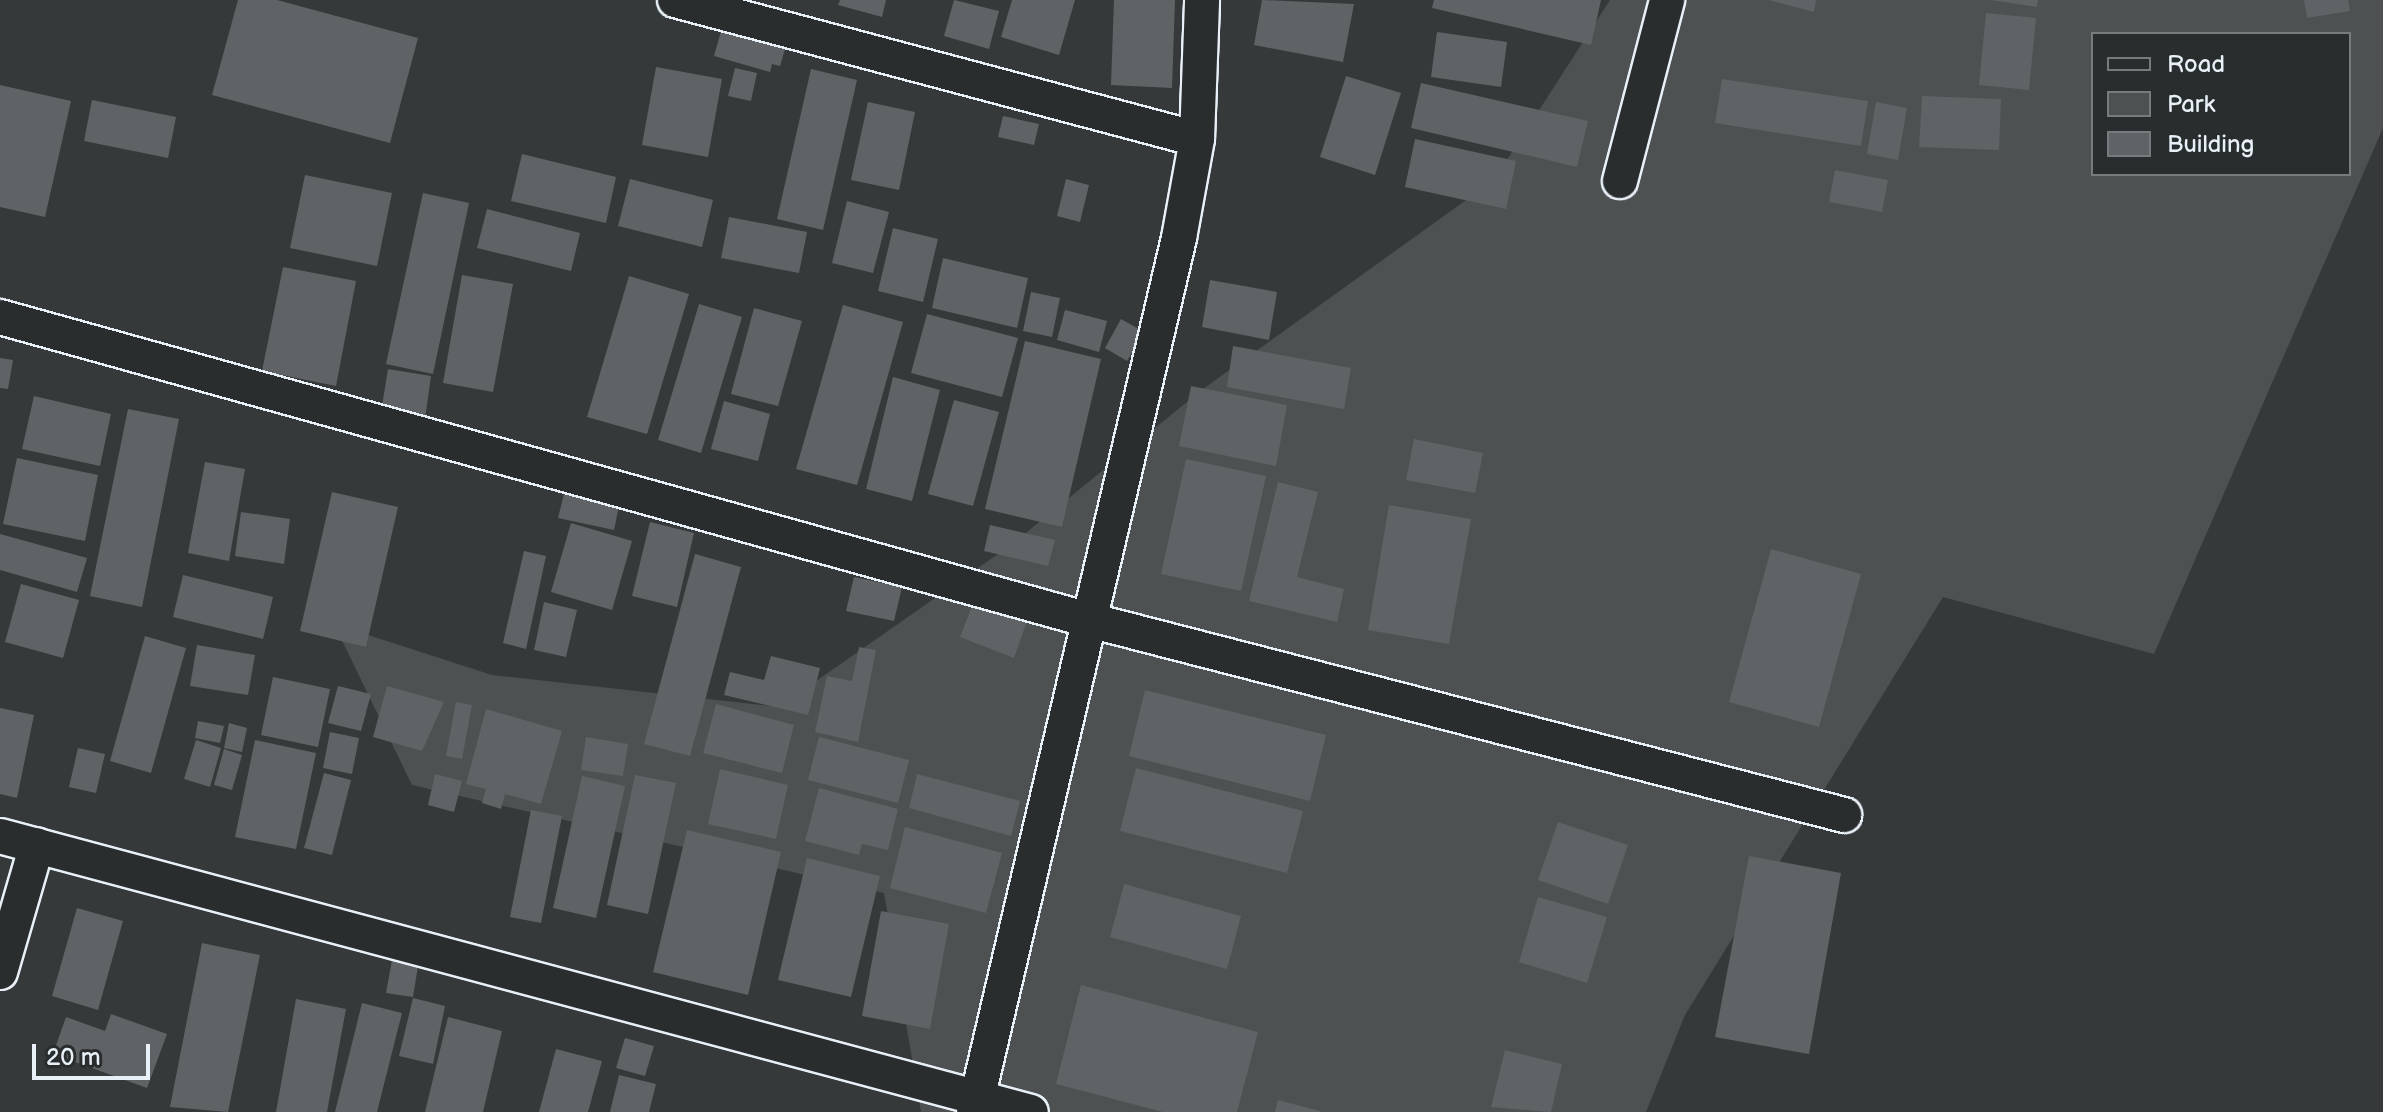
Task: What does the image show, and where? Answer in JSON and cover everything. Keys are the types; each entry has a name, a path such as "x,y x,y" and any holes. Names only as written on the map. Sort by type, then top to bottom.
{"street":[{"path":"675,0 1197,139"},
{"path":"976,1105 1152,365 1197,139 1202,0"},
{"path":"1620,181 1667,0"},
{"path":"0,317 1089,620 1844,815"},
{"path":"0,836 976,1105 1031,1112"},
{"path":"0,972 37,845"}],"green space":[{"path":"1610,0 2383,0 2383,128 2154,654 1943,597 1685,1015 1646,1112 921,1112 884,893 412,785 334,624 492,675 779,707 1011,545 1203,389 1494,180"}],"building":[{"path":"238,0 277,0 418,38 390,143 212,95"},
{"path":"840,0 886,0 882,17 838,5"},
{"path":"954,0 999,11 989,49 944,36"},
{"path":"1012,0 1075,0 1059,55 1001,37"},
{"path":"1114,0 1175,0 1172,88 1111,85"},
{"path":"1262,0 1354,4 1343,62 1254,45"},
{"path":"1434,0 1601,0 1591,45 1432,8"},
{"path":"1769,0 1816,0 1814,12"},
{"path":"1991,0 2038,0 2037,7"},
{"path":"2304,0 2348,0 2350,11 2307,18"},
{"path":"1986,13 2036,18 2029,90 1979,85"},
{"path":"721,31 785,49 780,66 772,64 770,72 714,56"},
{"path":"1437,32 1507,42 1501,87 1431,77"},
{"path":"656,67 722,79 708,157 642,145"},
{"path":"735,68 757,73 751,101 728,96"},
{"path":"811,69 857,80 823,230 777,219"},
{"path":"1346,76 1401,93 1375,175 1320,157"},
{"path":"1722,79 1868,101 1861,146 1715,123"},
{"path":"1421,83 1588,121 1577,167 1411,128"},
{"path":"0,85 71,101 45,217 0,207"},
{"path":"1922,96 2001,99 1999,150 1919,147"},
{"path":"92,100 176,117 168,158 84,141"},
{"path":"868,102 915,112 899,190 851,180"},
{"path":"1876,102 1907,108 1898,160 1867,154"},
{"path":"1003,116 1039,124 1034,145 998,137"},
{"path":"1415,139 1516,161 1506,209 1405,187"},
{"path":"522,154 616,177 606,223 511,201"},
{"path":"1835,170 1888,180 1882,212 1829,202"},
{"path":"305,175 392,193 377,266 290,248"},
{"path":"630,179 713,200 702,247 618,226"},
{"path":"1066,179 1089,185 1080,222 1057,216"},
{"path":"423,193 469,203 433,374 386,364"},
{"path":"847,201 889,212 873,273 832,263"},
{"path":"487,209 580,233 571,271 477,248"},
{"path":"729,217 807,232 799,273 721,258"},
{"path":"893,228 938,239 923,302 878,291"},
{"path":"943,258 1028,278 1017,328 932,308"},
{"path":"283,267 356,281 336,386 262,371"},
{"path":"462,275 513,284 493,392 443,383"},
{"path":"629,276 689,294 647,434 587,417"},
{"path":"1210,280 1277,292 1269,340 1202,327"},
{"path":"1031,292 1060,298 1052,337 1023,331"},
{"path":"699,304 742,317 701,453 658,440"},
{"path":"843,305 903,322 857,485 796,469"},
{"path":"754,308 802,321 778,406 731,394"},
{"path":"1065,310 1107,321 1099,352 1057,340"},
{"path":"927,314 1018,338 1002,397 911,373"},
{"path":"1121,319 1144,332 1127,361 1105,348"},
{"path":"1025,341 1101,359 1062,527 985,509"},
{"path":"1233,346 1351,368 1344,409 1227,387"},
{"path":"0,358 13,360 8,389 0,388"},
{"path":"388,369 431,376 425,419 381,412"},
{"path":"893,377 940,390 912,501 866,489"},
{"path":"1191,386 1287,405 1276,466 1179,446"},
{"path":"34,396 111,414 100,466 22,449"},
{"path":"954,400 999,412 973,506 928,494"},
{"path":"724,401 770,414 758,461 711,449"},
{"path":"128,409 179,419 142,607 90,596"},
{"path":"1414,439 1483,453 1475,493 1406,480"},
{"path":"17,458 98,475 85,541 3,524"},
{"path":"1186,459 1266,476 1241,591 1161,574"},
{"path":"205,462 245,469 229,561 188,553"},
{"path":"1278,482 1318,492 1297,577 1344,589 1337,622 1249,601"},
{"path":"332,492 398,507 366,647 300,631"},
{"path":"564,494 619,506 614,530 558,518"},
{"path":"1389,505 1471,519 1449,644 1368,630"},
{"path":"241,512 290,519 284,564 235,556"},
{"path":"650,522 694,533 677,607 632,596"},
{"path":"571,523 632,541 612,610 551,592"},
{"path":"990,525 1055,540 1048,566 984,551"},
{"path":"0,534 87,558 77,592 0,570"},
{"path":"1771,549 1861,574 1819,727 1729,702"},
{"path":"524,551 546,556 526,649 503,643"},
{"path":"695,554 741,567 690,756 644,744"},
{"path":"183,575 273,597 263,639 173,617"},
{"path":"854,577 902,587 894,621 846,611"},
{"path":"21,584 79,600 63,658 5,642"},
{"path":"974,601 1027,621 1014,658 960,637"},
{"path":"544,602 577,610 566,657 534,650"},
{"path":"145,636 186,648 151,773 110,761"},
{"path":"197,645 255,655 248,695 190,686"},
{"path":"859,647 876,650 858,742 815,732 827,676 852,681"},
{"path":"771,656 820,668 808,715 724,695 730,672 764,680"},
{"path":"273,677 330,689 318,747 261,735"},
{"path":"338,686 371,694 361,731 328,723"},
{"path":"387,686 444,702 422,751 373,737"},
{"path":"1145,690 1326,735 1310,801 1129,756"},
{"path":"456,702 472,705 462,759 446,756"},
{"path":"716,704 794,725 782,773 703,753"},
{"path":"0,708 34,715 17,798 0,794"},
{"path":"486,709 562,731 541,804 505,794 501,809 482,803 486,789 466,784"},
{"path":"198,721 224,726 220,743 195,738"},
{"path":"229,723 247,728 242,752 224,748"},
{"path":"330,732 359,738 352,774 323,768"},
{"path":"586,737 628,744 623,776 581,770"},
{"path":"819,737 909,760 898,803 808,780"},
{"path":"196,740 221,748 210,787 184,779"},
{"path":"255,740 316,753 296,849 235,837"},
{"path":"78,748 105,754 96,793 69,787"},
{"path":"224,749 242,755 232,790 214,785"},
{"path":"1136,768 1303,811 1287,873 1120,831"},
{"path":"720,769 788,785 776,839 708,824"},
{"path":"324,773 351,780 332,855 304,848"},
{"path":"435,774 462,781 454,812 428,805"},
{"path":"917,774 1020,801 1011,836 909,808"},
{"path":"635,775 676,783 648,914 607,905"},
{"path":"582,776 625,786 596,918 553,908"},
{"path":"819,788 898,809 888,850 862,844 859,855 805,841"},
{"path":"531,810 562,816 541,923 510,917"},
{"path":"1558,822 1628,845 1608,904 1538,880"},
{"path":"905,827 1002,853 986,913 890,888"},
{"path":"687,830 781,852 748,995 653,972"},
{"path":"1749,856 1841,873 1809,1054 1715,1037"},
{"path":"807,858 880,876 851,997 778,980"},
{"path":"1124,884 1241,916 1227,969 1110,937"},
{"path":"1538,897 1607,917 1587,983 1519,962"},
{"path":"77,908 123,921 98,1010 52,996"},
{"path":"881,911 949,924 930,1029 862,1016"},
{"path":"202,943 260,955 228,1112 170,1107"},
{"path":"392,960 418,966 413,997 386,993"},
{"path":"1081,985 1258,1032 1237,1112 1163,1112 1056,1084"},
{"path":"413,998 445,1006 433,1064 399,1056"},
{"path":"296,999 346,1009 327,1112 276,1112"},
{"path":"362,1003 402,1013 377,1112 335,1112"},
{"path":"111,1014 167,1034 147,1088 53,1054 66,1017 105,1031"},
{"path":"448,1017 502,1031 483,1112 425,1112"},
{"path":"625,1038 654,1046 645,1076 616,1068"},
{"path":"556,1049 602,1061 588,1112 539,1112"},
{"path":"1505,1050 1562,1064 1551,1112 1491,1107"},
{"path":"619,1075 656,1084 649,1112 610,1112"},
{"path":"1278,1100 1320,1111 1320,1112 1275,1112"}]}
